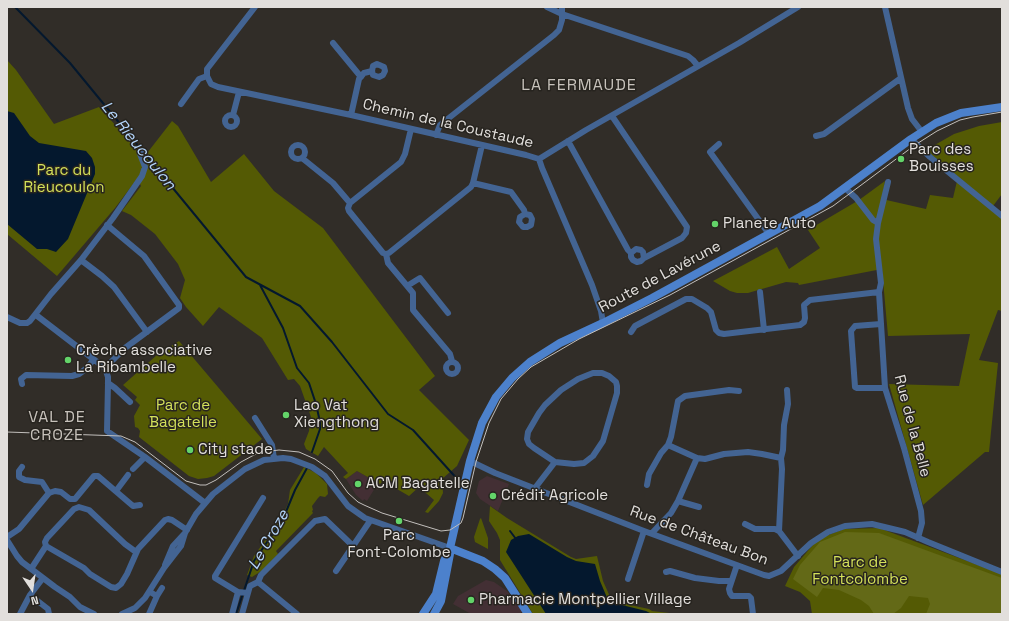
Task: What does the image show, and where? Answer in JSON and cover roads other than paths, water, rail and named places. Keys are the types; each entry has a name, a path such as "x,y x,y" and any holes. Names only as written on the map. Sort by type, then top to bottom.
{"main road":[{"name":"Route de Lavérune","path":"423,614 436,594 444,561 450,548 470,461 482,423 496,397 512,378 542,354 603,323 820,206 912,139 936,124 954,115 1002,106"},
{"name":"Route de Lavérune","path":"434,614 441,601 445,586 450,548"},
{"path":"450,548 483,561 495,569 505,578 528,614"}],"street":[{"path":"181,104 199,78 207,76 207,69 255,7"},
{"path":"547,7 562,10 688,56 698,66"},
{"path":"539,159 798,7"},
{"path":"885,7 901,78 912,118 922,132"},
{"path":"436,135 440,125 554,35 559,30 562,10"},
{"path":"333,43 360,77"},
{"path":"351,115 360,77 364,73 372,71"},
{"name":"Chemin de la Coustaude","path":"207,76 211,84 218,87 351,115 539,159 592,285 603,323"},
{"path":"816,136 824,134 901,78"},
{"path":"233,115 239,92"},
{"path":"568,141 631,253 631,257 635,261 639,262 682,238 686,233 687,227 612,116"},
{"path":"411,129 405,154 401,162 350,203 349,211 386,254 388,263 413,293 413,310 450,354 452,361"},
{"path":"912,139 921,149 1002,216"},
{"path":"719,144 710,152 769,234"},
{"path":"386,254 471,187 474,183 482,145"},
{"path":"7,317 15,322 23,323 30,321 36,315 51,294 107,225 142,176 145,167 141,153"},
{"path":"302,158 333,183 350,203"},
{"name":"Rue de la Belle","path":"888,182 876,239 881,283 879,292 885,388 904,448 921,511 922,523 918,538"},
{"path":"474,183 511,192 524,210 525,214"},
{"path":"845,188 856,198 878,224"},
{"path":"105,368 122,351 179,308 179,305 144,256 107,225"},
{"path":"631,253 636,249 641,250 644,258"},
{"path":"80,260 114,287 147,332"},
{"path":"407,286 420,278 448,313"},
{"path":"760,292 764,330"},
{"path":"631,332 635,326 683,301 690,299 707,308 711,312 716,330 719,333 737,334 802,324 805,318 804,305 810,300 879,292"},
{"path":"36,315 105,368 108,377 107,431 145,457 205,503"},
{"path":"881,324 855,326 851,331 855,386 857,388 885,388"},
{"path":"22,384 21,379 26,375 72,376 79,374 87,368 93,360"},
{"path":"594,373 602,373 609,376 616,382 617,393 603,441 594,456 584,462 574,464 554,462 528,444 528,432 539,413 561,390 578,379 594,373"},
{"path":"108,383 130,402"},
{"path":"648,485 648,474 661,453 668,445 671,437 678,401 681,397 729,390 739,391"},
{"path":"779,531 782,469 781,458 783,450 784,425 788,404 787,390"},
{"path":"255,418 272,445 274,459"},
{"path":"668,445 697,458 705,459 724,454 748,452 781,458"},
{"path":"133,469 145,457"},
{"path":"652,533 671,513 697,458"},
{"path":"122,614 141,604 164,568 182,546 186,532 196,514 213,494 245,469 255,464 274,459 291,459 299,461 319,471 331,483 348,506 370,521 450,548"},
{"name":"Rue de Château Bon","path":"470,461 495,473 644,531 769,576 781,571 820,536 845,526 872,524 905,532 1002,572"},
{"path":"535,488 554,462"},
{"path":"22,467 19,471 19,477 25,480 42,482 49,493"},
{"path":"116,491 128,475"},
{"path":"7,537 19,529 49,493 55,491 61,492 70,499 75,499 94,476 98,476 133,506 140,505"},
{"path":"243,593 215,578 215,576 263,498"},
{"path":"678,501 698,507"},
{"path":"31,569 46,546 45,542 47,538 74,509 79,507 89,510 136,552"},
{"path":"46,546 84,568 90,574 111,587 116,588 121,584 127,574 136,552 168,519 172,520 186,532"},
{"path":"232,614 243,593 250,586 258,582 261,575 315,521 325,520 353,546"},
{"path":"336,571 370,521"},
{"path":"745,524 755,529 774,529 779,531 798,556"},
{"path":"628,579 644,531"},
{"path":"7,540 17,556 31,569 70,597 80,607 94,614"},
{"path":"737,565 731,581 729,589 730,593 732,596 749,596 751,598 753,614"},
{"path":"666,572 670,571 695,578 731,581"},
{"path":"20,614 30,595 43,578"},
{"path":"258,582 297,614"},
{"path":"149,614 162,588"},
{"path":"150,592 158,596"},
{"path":"242,614 243,593"},
{"path":"30,595 48,609 50,614"}],"water":[{"path":"7,111 14,113 30,136 39,143 86,151 92,158 95,167 95,174 68,239 56,252 47,249 37,249 7,224"},
{"path":"529,534 567,557 576,561 595,564 608,600 652,614 546,614 506,552 511,540 518,536"}],"waterway":[{"name":"Le Rieucoulon","path":"15,7 70,63 246,277 300,306 332,342 388,414 413,430 459,481"},
{"name":"Le Croze","path":"260,285 283,328 297,368 309,383 316,404 320,429 312,452"},
{"name":"Le Croze","path":"236,614 254,561 283,519 295,490 307,468"},
{"path":"510,531 516,539"}],"tram line":[{"path":"7,432 121,436 135,442 186,481 200,485 206,485 216,480 241,462 254,455 279,450 299,452 315,459 332,471 348,493 358,502 382,513 441,531 450,530 461,523 463,518 476,462 489,423 501,399 518,379 531,367 579,339 670,295 833,206 915,145 937,131 960,120 1002,112"}],"place":[{"name":"Parc des Bouisses","path":"901,159"},
{"name":"Planete Auto","path":"715,224"},
{"name":"Crèche associative La Ribambelle","path":"68,360"},
{"name":"Lao Vat Xiengthong","path":"286,415"},
{"name":"City stade","path":"190,450"},
{"name":"ACM Bagatelle","path":"358,484"},
{"name":"Crédit Agricole","path":"493,496"},
{"name":"Parc Font-Colombe","path":"399,521"},
{"name":"Pharmacie Montpellier Village","path":"471,600"}],"district":[{"name":"LA FERMAUDE","path":"579,86"},
{"name":"VAL DE CROZE","path":"57,427"}],"park label":[{"name":"Parc du Rieucoulon","path":"64,180"},
{"name":"Parc de Bagatelle","path":"183,414"},
{"name":"Parc de Fontcolombe","path":"860,572"}]}
